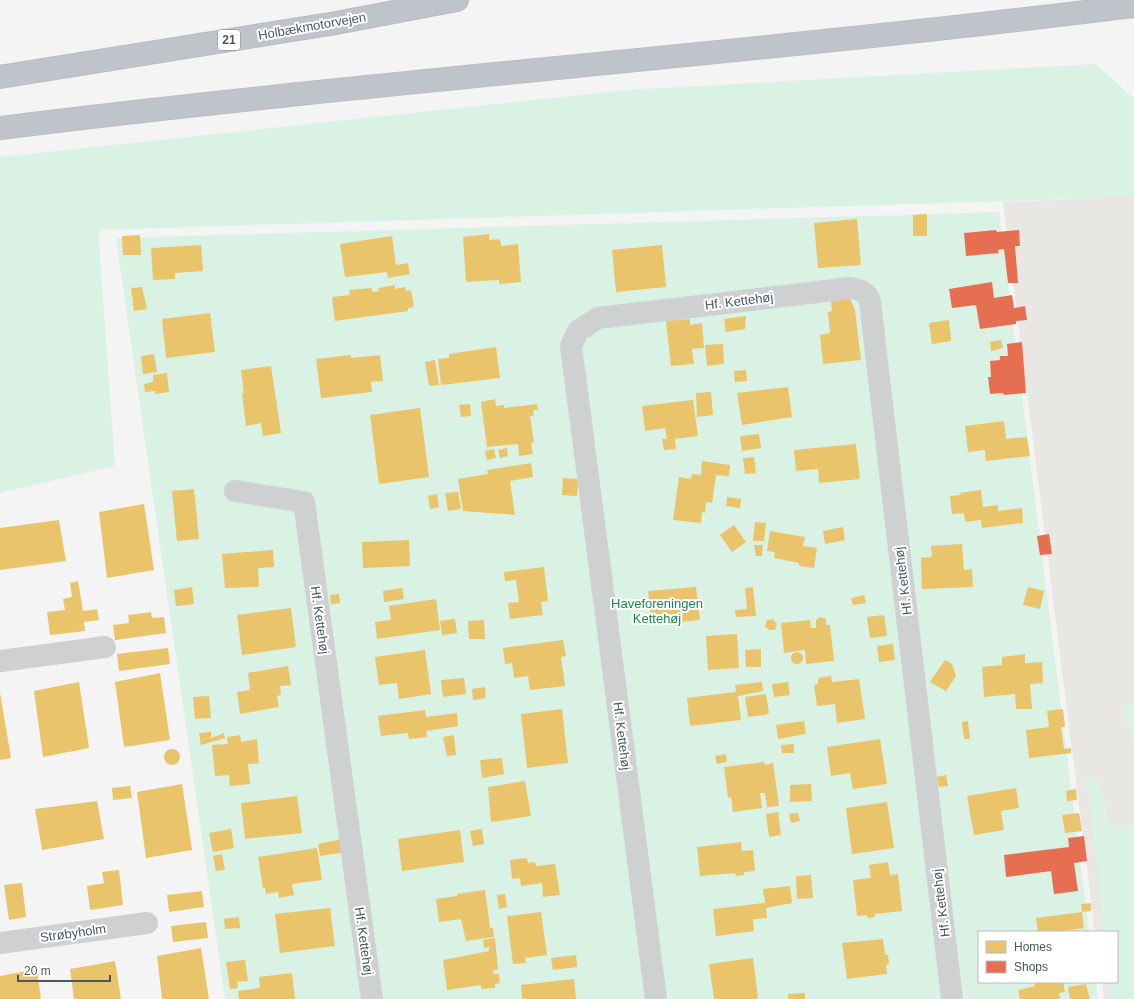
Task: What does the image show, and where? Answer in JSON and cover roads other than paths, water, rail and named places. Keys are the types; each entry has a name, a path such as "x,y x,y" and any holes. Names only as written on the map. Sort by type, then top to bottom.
{"highway":[{"name":"Holbækmotorvejen","path":"0,77 336,23 457,0"},
{"path":"0,128 159,108 946,29 1134,6"}],"street":[{"name":"Hf. Kettehøj","path":"656,999 571,346 578,331 598,318 851,288 861,290 868,295 870,302 952,999"},
{"name":"Hf. Kettehøj","path":"235,491 304,502 372,999"},
{"path":"0,661 105,647"},
{"name":"Strøbyholm","path":"0,943 147,923"}],"park label":[{"name":"Haveforeningen Kettehøj","path":"657,610"}]}
